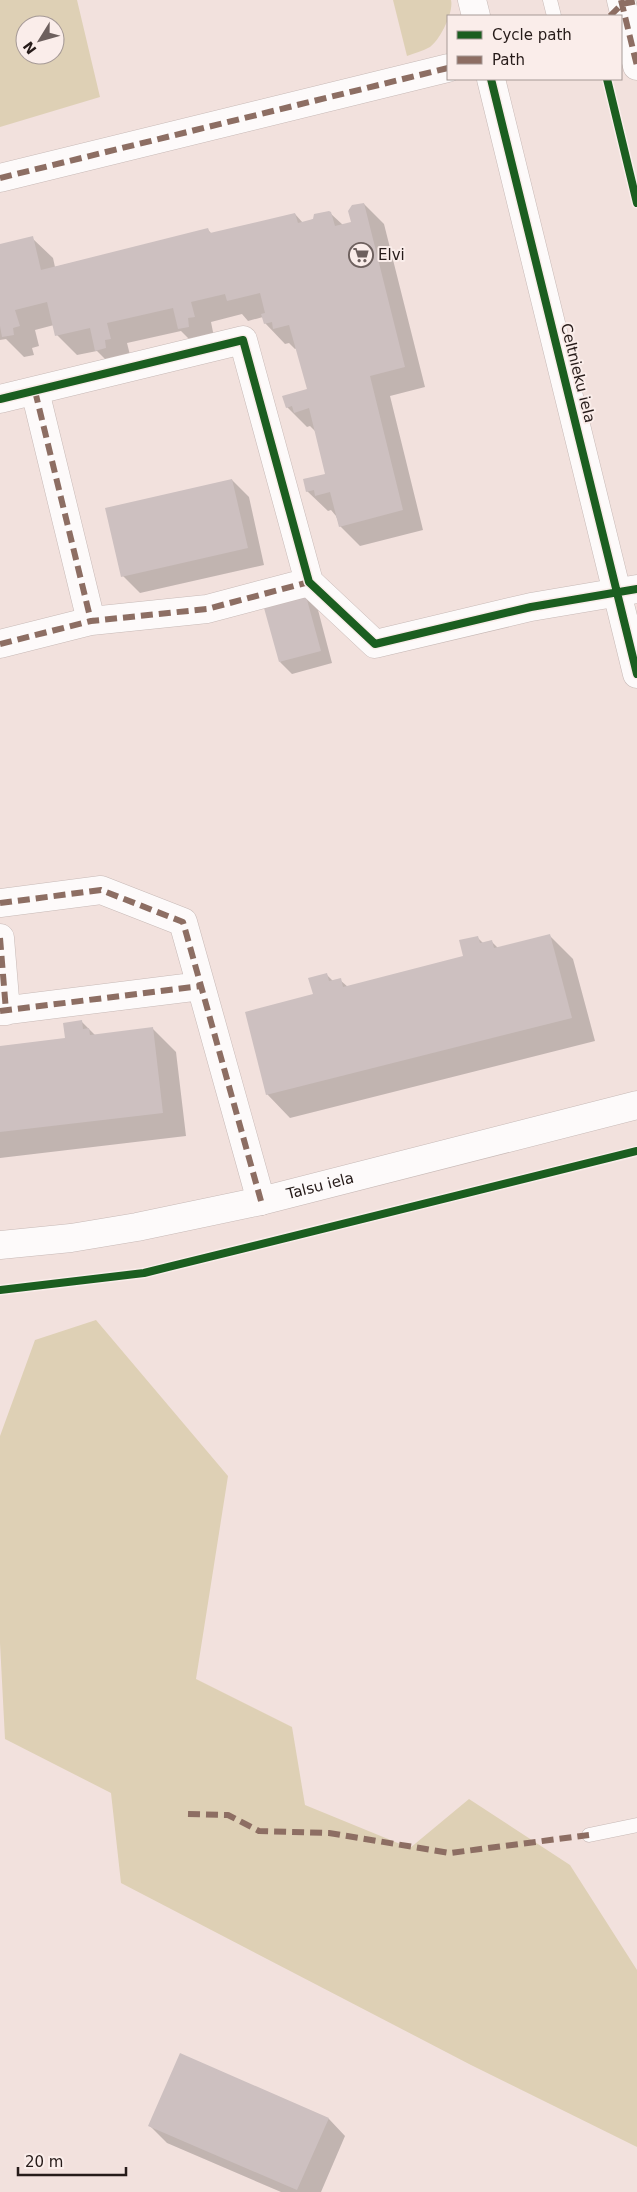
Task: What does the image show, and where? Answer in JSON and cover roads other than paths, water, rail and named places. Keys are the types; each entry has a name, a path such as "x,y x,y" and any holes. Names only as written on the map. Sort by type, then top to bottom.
{"street":[{"path":"472,0 476,15"},
{"path":"622,5 637,66"},
{"path":"0,178 447,68"},
{"name":"Celtnieku iela","path":"491,80 627,591 637,674"},
{"path":"0,399 243,340 309,582 375,644 531,607 627,591"},
{"path":"35,391 92,621"},
{"path":"0,644 92,621 207,609 309,582"},
{"path":"0,903 101,890 183,922 261,1201"},
{"path":"0,938 3,1011 201,986"},
{"name":"Talsu iela","path":"0,1245 71,1238 261,1201 637,1105"}],"lane":[{"path":"550,0 554,15"},
{"path":"590,1834 637,1825"}],"place":[{"name":"Elvi","path":"361,255"}]}
